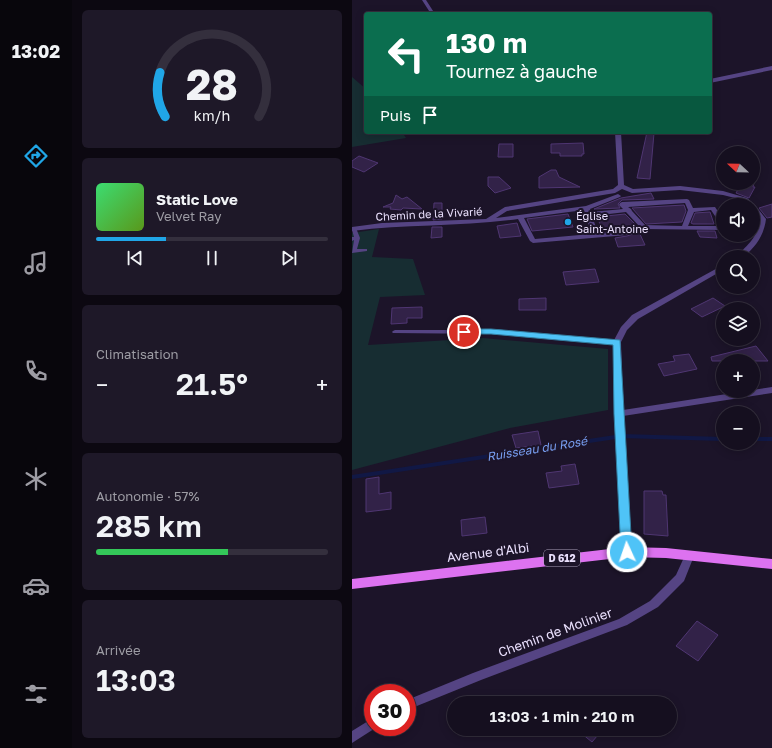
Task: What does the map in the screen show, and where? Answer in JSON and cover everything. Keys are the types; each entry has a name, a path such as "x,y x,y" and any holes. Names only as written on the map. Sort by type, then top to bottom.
{"main road":[{"name":"Avenue d'Albi","path":"352,584 627,552 772,564"}],"street":[{"path":"424,0 432,12"},
{"path":"712,81 772,68"},
{"path":"588,211 616,193 621,186 618,134"},
{"path":"621,186 632,191 680,188 723,193 741,198"},
{"path":"616,193 622,205 629,210 643,227"},
{"name":"Chemin de la Vivarié","path":"353,229 382,225 488,221 505,209 616,193"},
{"path":"622,205 687,201 691,210 685,226"},
{"path":"691,210 713,208 716,213"},
{"path":"488,221 588,211 629,210"},
{"path":"588,211 595,236"},
{"path":"746,250 762,230 763,219 760,215"},
{"path":"520,217 533,241 627,233 643,227 685,226 716,228"},
{"path":"627,552 620,436 617,342 625,326 635,317 716,271"},
{"path":"619,414 772,390"},
{"name":"Chemin de Molinier","path":"416,701 477,676 623,622 654,604 680,578 689,556"},
{"path":"352,738 364,729"}],"lane":[{"path":"353,229 353,251 365,250"},
{"path":"395,332 491,332 617,342"}],"green space":[{"path":"352,77 364,87 364,134 403,134 406,138 352,147"},
{"path":"379,229 372,257 413,259 425,295 380,297 368,345 483,338 608,349 608,410 510,428 352,470 352,233"}],"building":[{"path":"647,134 654,134 650,179 637,178"},
{"path":"583,143 584,154 582,154 582,156 560,156 560,153 551,153 551,144"},
{"path":"499,144 513,144 513,157 498,157"},
{"path":"359,156 378,163 364,172 352,167 352,161"},
{"path":"551,170 556,170 559,177 580,187 539,188 539,177"},
{"path":"488,177 499,177 511,188 495,193 488,186"},
{"path":"738,190 753,190 749,198 736,193"},
{"path":"651,193 654,199 622,200 618,204 620,208 594,209 621,198"},
{"path":"396,195 402,199 407,197 422,209 403,208 401,210 390,209 391,207 383,207 393,203"},
{"path":"434,203 442,203 442,219 433,220"},
{"path":"772,204 772,217 767,218 760,208"},
{"path":"684,205 686,211 682,222 646,224 632,208"},
{"path":"710,212 714,224 691,223 695,213"},
{"path":"568,214 573,227 532,231 527,219"},
{"path":"625,214 636,225 626,230 603,231 597,217"},
{"path":"517,223 521,236 500,238 497,226"},
{"path":"432,227 442,227 442,237 431,238"},
{"path":"697,231 715,231 716,234 716,238 700,237"},
{"path":"639,232 645,245 618,247 615,238"},
{"path":"595,269 599,282 566,285 563,272"},
{"path":"546,298 546,310 519,310 519,299"},
{"path":"713,298 719,302 716,302 716,310 702,317 691,309"},
{"path":"422,307 422,318 407,318 407,323 391,324 392,308"},
{"path":"756,346 768,361 760,361 760,354 723,354"},
{"path":"689,354 697,369 664,376 658,364 675,361 673,356"},
{"path":"716,356 716,361 712,361 711,357"},
{"path":"538,431 541,445 516,448 512,435"},
{"path":"575,464 579,484 549,488 546,473 562,471 561,466"},
{"path":"379,477 379,494 391,492 391,509 366,512 366,479"},
{"path":"644,491 662,491 663,495 666,495 668,536 644,534"},
{"path":"485,517 487,533 462,536 461,520"},
{"path":"697,621 718,635 698,661 676,646"},
{"path":"585,736 597,736 592,742"}],"waterway":[{"name":"Ruisseau du Rosé","path":"352,477 622,436 716,439"},
{"name":"Ruisseau du Rosé","path":"760,439 772,439"}],"place":[{"name":"Église Saint-Antoine","path":"568,222"}],"route":[{"path":"464,332 491,332 617,342 619,414 627,552"}]}
